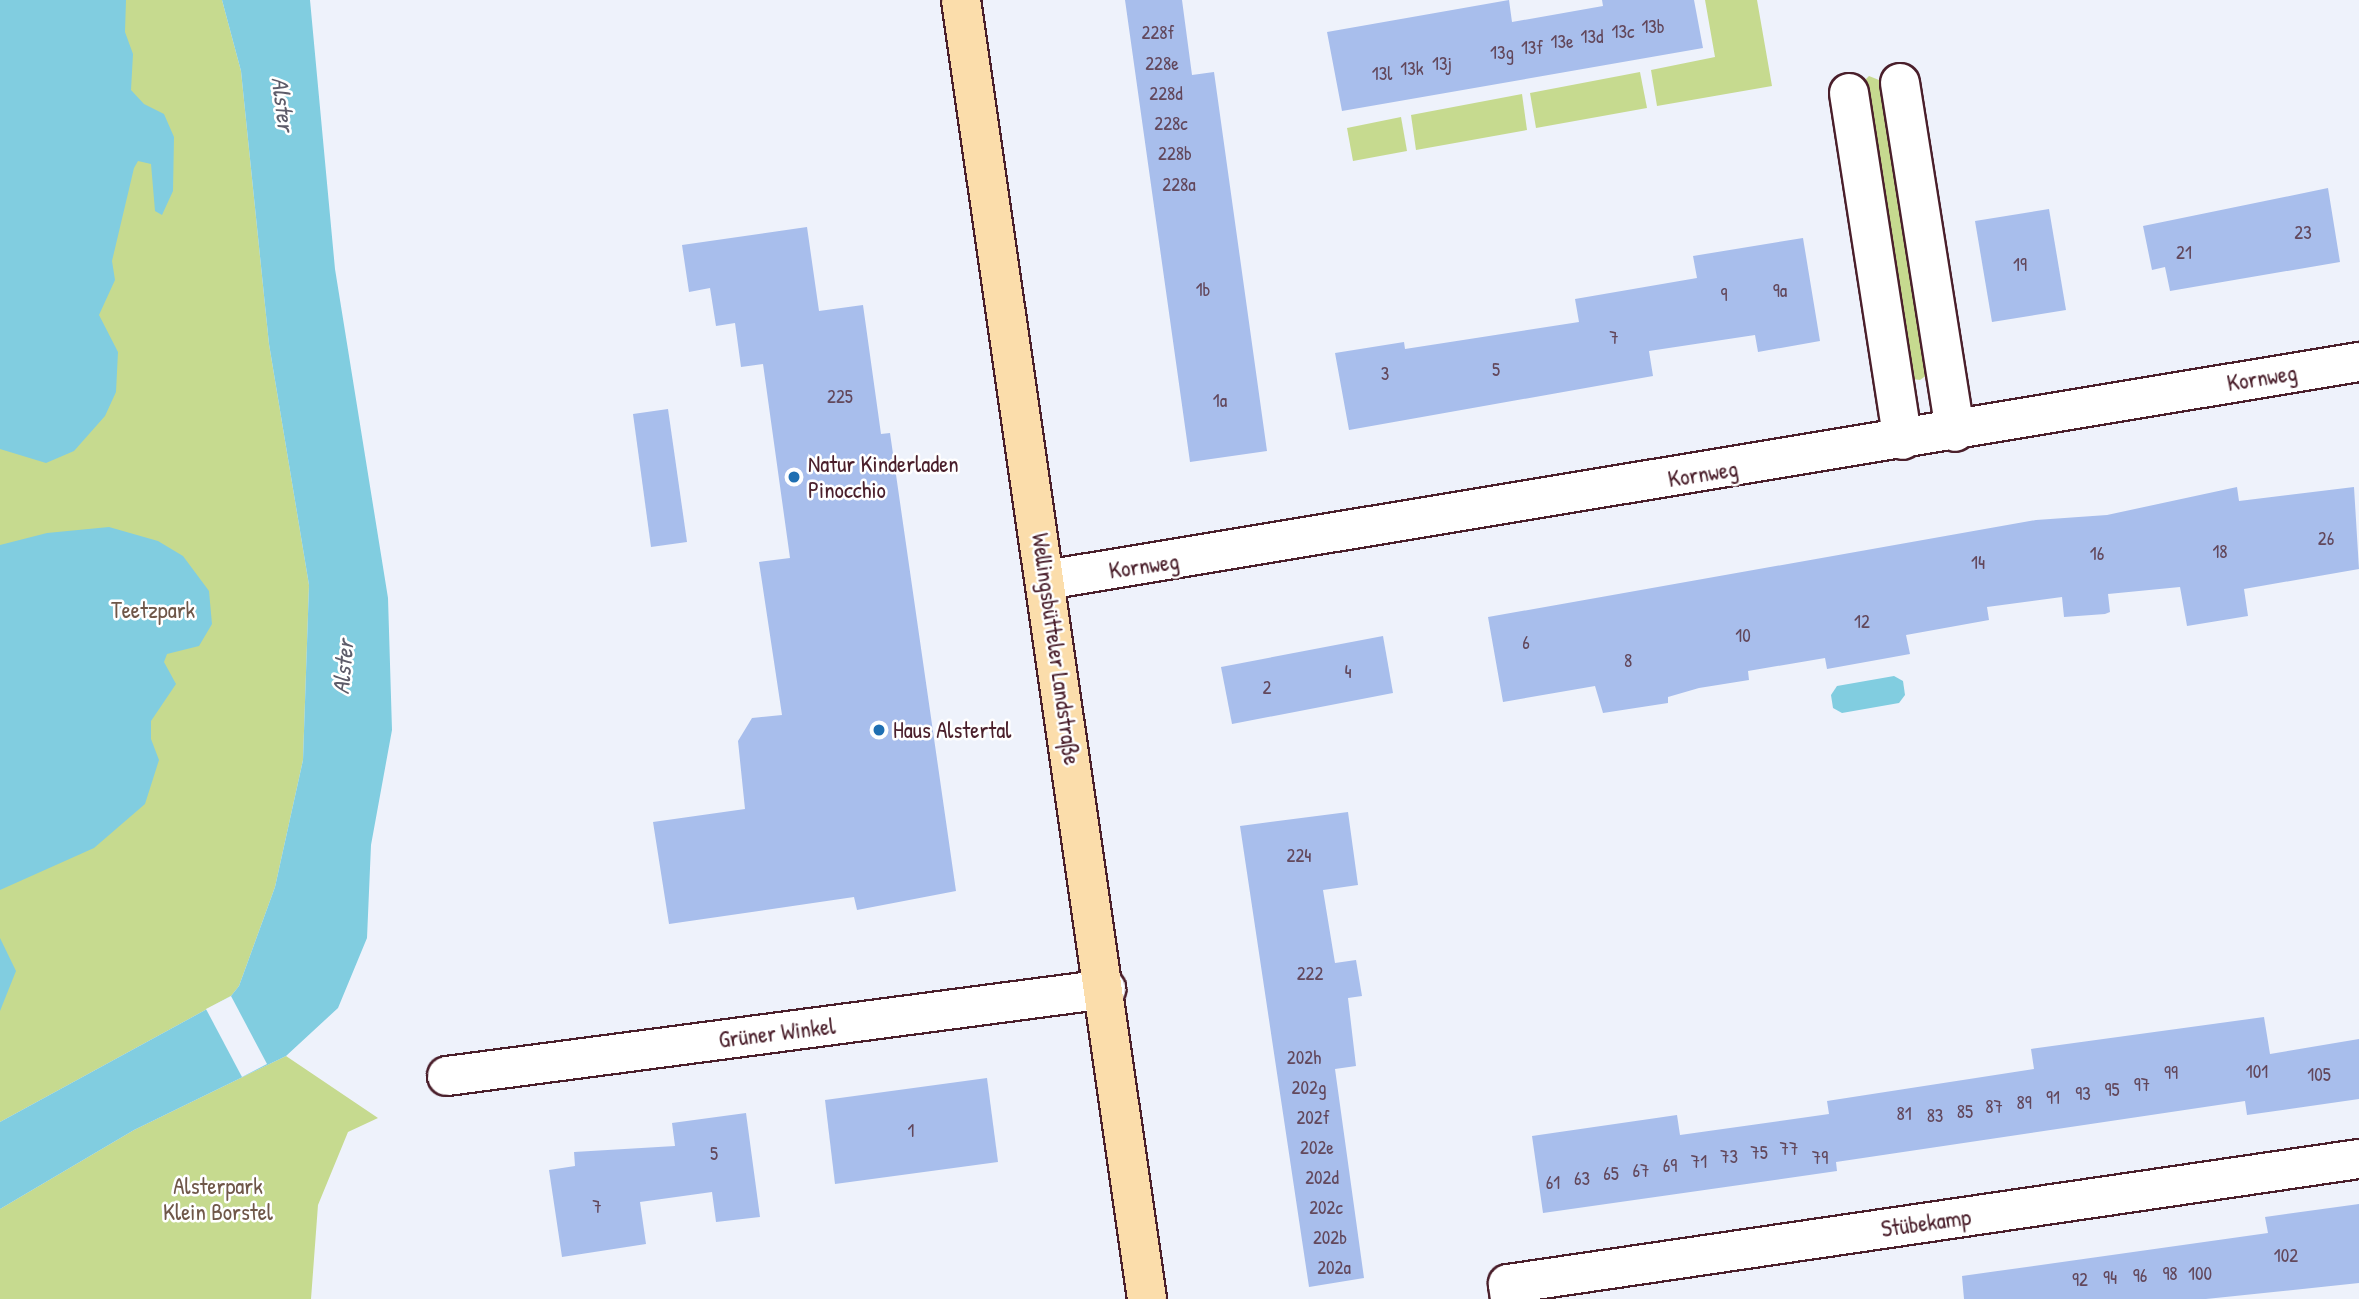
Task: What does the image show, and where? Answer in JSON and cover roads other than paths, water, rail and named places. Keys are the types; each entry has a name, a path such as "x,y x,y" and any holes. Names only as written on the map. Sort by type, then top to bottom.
{"main road":[{"name":"Wellingsbütteler Landstraße","path":"961,0 1106,989 1147,1299"}],"street":[{"path":"1900,83 1955,432"},
{"path":"1849,93 1903,440"},
{"name":"Kornweg","path":"1046,580 1955,432 2359,362"},
{"name":"Grüner Winkel","path":"447,1076 1106,989"},
{"name":"Stübekamp","path":"1510,1299 1507,1284 2359,1159"}],"water":[{"path":"0,0 126,0 125,32 133,54 131,90 144,104 164,114 174,137 173,191 162,215 155,211 151,164 138,161 134,168 112,261 115,280 99,315 118,352 116,392 105,416 74,451 46,463 0,449"},
{"name":"Alster","path":"222,0 310,0 335,269 388,598 392,730 371,845 367,938 338,1008 286,1056 134,1130 0,1209 0,1122 231,996 239,986 275,887 303,760 309,585 269,344 241,71"},
{"path":"109,527 158,541 183,556 209,591 212,624 199,646 167,654 164,662 176,684 151,721 151,739 159,760 145,804 94,848 0,890 0,545 47,533"},
{"path":"1894,676 1903,681 1905,695 1899,703 1842,713 1833,708 1831,695 1837,686"},
{"path":"0,938 16,971 0,1011"}],"place":[{"name":"Natur Kinderladen Pinocchio","path":"794,477"},
{"name":"Haus Alstertal","path":"879,730"}],"park label":[{"name":"Teetzpark","path":"153,610"},
{"name":"Alsterpark Klein Borstel","path":"218,1199"}]}
